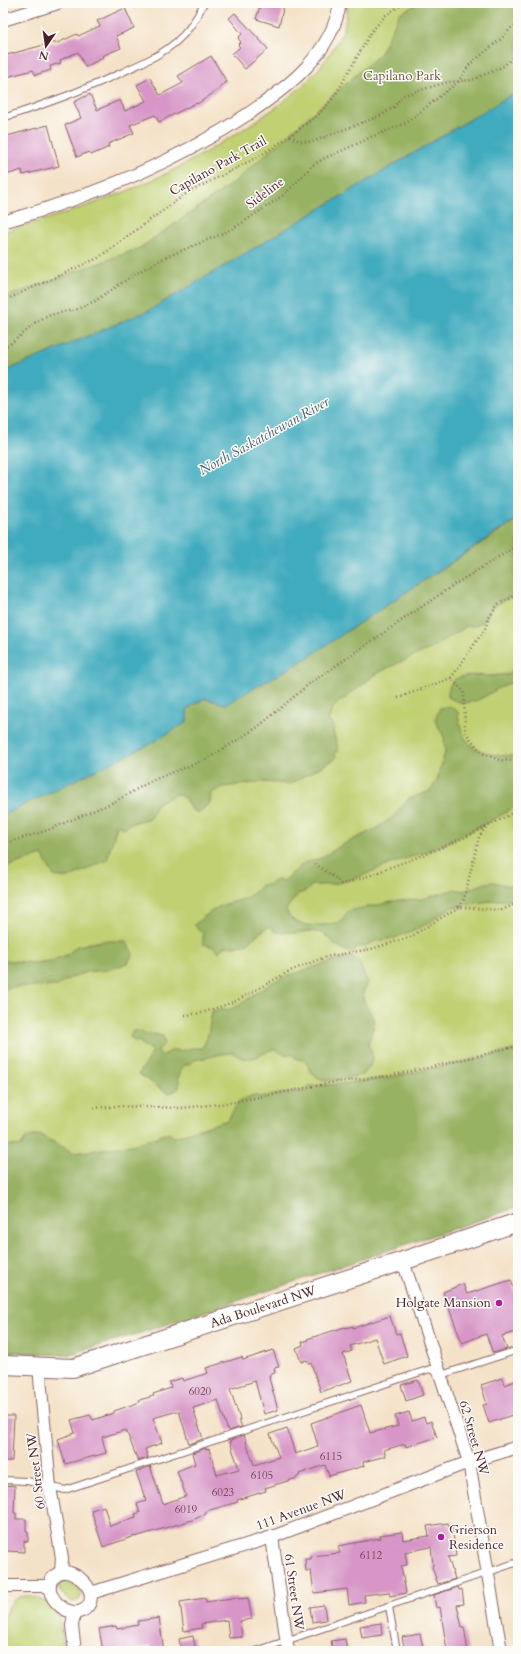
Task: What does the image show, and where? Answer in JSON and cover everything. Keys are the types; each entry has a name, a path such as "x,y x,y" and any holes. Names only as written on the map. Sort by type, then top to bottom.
{"street":[{"path":"3,20 58,3"},
{"path":"3,222 65,204 142,173 180,155 236,122 278,93 301,74 312,61 330,33 340,3"},
{"name":"Ada Boulevard NW","path":"3,1365 74,1368 518,1222"},
{"name":"62 Street NW","path":"403,1261 469,1462 501,1651"},
{"name":"60 Street NW","path":"39,1367 50,1486 62,1558 61,1572"},
{"name":"111 Avenue NW","path":"91,1593 272,1537 469,1462 518,1447"},
{"name":"61 Street NW","path":"272,1537 287,1646"},
{"path":"61,1572 74,1574 89,1588 91,1598 87,1607 79,1612 74,1613 65,1609 52,1596 49,1586 53,1577 61,1572"},
{"path":"3,1586 49,1586"},
{"path":"74,1613 72,1626 75,1651"}],"lane":[{"path":"3,118 46,105 101,82 163,52 186,32 204,3"},
{"path":"3,1480 28,1481 65,1490 430,1369 441,1375 518,1350"},
{"path":"256,1651 287,1646 389,1607 518,1562"},
{"path":"389,1607 397,1651"}],"path":[{"name":"Capilano Park Trail","path":"3,301 98,258 187,193 258,157 290,136 319,114 332,99 371,32 386,15 404,3"},
{"name":"Sideline","path":"3,347 9,345 36,323 50,315 77,309 95,301 130,277 166,257 224,233 242,223 285,194 313,165 371,137 406,123 458,82 470,64 502,38 511,28 518,24"},
{"path":"290,136 299,142 312,142 382,115 394,107 402,96 436,85 472,80 502,67 518,54"},
{"path":"3,844 48,830 114,802 153,780 207,759 258,727 309,684 455,584 518,545"},
{"path":"398,698 451,678 485,629 489,618 498,604 518,595"},
{"path":"451,678 464,692 465,732 482,753 499,760 518,761"},
{"path":"315,864 334,877 341,884 355,881 426,854 487,827 518,810"},
{"path":"184,1015 202,1013 236,1001 290,971 325,957 371,949 410,937 459,907 464,899 479,837 487,827"},
{"path":"459,907 501,910 518,903"},
{"path":"94,1108 118,1106 182,1108 229,1103 330,1083 388,1076 518,1046"}],"green space":[{"name":"Capilano Park","path":"348,3 518,3 518,91 3,372 3,232 84,207 144,184 192,160 239,132 297,91 321,66 343,32"},
{"name":"Capilano Park","path":"420,3 518,3 518,91 150,310 3,372 3,298 140,248 233,183 380,54 400,13"},
{"path":"518,518 518,1207 65,1355 3,1352 3,815 152,743"},
{"path":"518,519 518,592 493,607 484,620 475,626 467,626 432,648 385,669 340,701 332,709 328,721 335,727 333,731 339,751 335,752 336,758 290,784 262,782 223,787 211,793 210,803 198,813 193,811 185,798 177,794 157,803 150,818 129,824 125,829 117,825 107,860 68,878 54,876 42,855 3,868 3,814 152,742 187,721 187,709 204,699 226,704 306,658"},
{"path":"518,663 518,681 500,687 476,701 467,703 458,702 448,697 451,683 456,679 475,675 508,675"},
{"path":"450,706 458,712 461,729 464,736 473,746 487,753 518,757 518,805 473,830 425,852 334,884 312,885 306,891 298,894 286,909 289,916 302,924 326,924 341,922 348,911 397,901 423,899 455,889 464,891 486,883 494,882 510,886 518,885 518,906 514,900 497,900 451,907 427,924 395,938 376,941 365,946 357,947 352,954 334,944 323,933 309,931 282,933 274,931 270,926 245,945 223,947 219,952 213,947 203,944 203,934 194,925 205,916 224,905 246,898 256,891 261,885 268,885 276,880 284,881 304,863 321,858 344,844 377,828 393,817 408,799 430,791 437,781 445,752 444,737 435,720 440,708"},
{"path":"101,941 126,941 133,954 128,963 108,970 86,972 70,978 57,986 10,987 3,990 3,960 33,963 50,961 67,955 77,946"},
{"path":"342,958 355,958 360,963 361,969 368,984 363,993 363,997 374,1021 368,1045 373,1058 371,1064 363,1075 337,1080 323,1080 316,1077 306,1061 273,1049 253,1058 240,1057 234,1053 231,1053 194,1060 183,1066 178,1078 178,1089 167,1093 139,1074 152,1050 142,1045 141,1042 134,1041 130,1037 133,1031 163,1036 164,1044 158,1050 161,1056 173,1050 180,1051 192,1048 202,1048 208,1035 212,1011 230,1009 238,1006 271,983 290,975"},
{"path":"518,1049 518,1207 147,1331 67,1355 3,1351 3,1145 21,1146 27,1137 40,1135 74,1153 132,1145 169,1133 174,1137 228,1120 239,1101 254,1095 259,1097 305,1091 310,1086 389,1077 441,1067"},
{"path":"65,1581 78,1588 81,1594 79,1600 72,1602 60,1592 59,1586"},
{"path":"30,1596 48,1603 60,1618 64,1651 3,1651 4,1622 9,1607 13,1601 19,1597"}],"water":[{"name":"North Saskatchewan River","path":"518,91 518,518 307,658 226,704 204,698 187,709 187,722 152,743 3,815 3,372 150,310"}],"building":[{"path":"261,3 276,3 284,5 279,26 256,19"},
{"path":"125,8 134,28 116,36 121,48 102,56 103,58 85,67 78,52 60,60 61,63 50,66 51,70 35,75 33,70 3,78 3,56 55,42 55,44 77,34 78,36 100,26 97,21"},
{"path":"235,13 268,49 245,69 232,54 240,47 238,45 241,42 238,38 242,34 229,18"},
{"path":"211,56 227,82 220,86 221,88 197,104 196,103 159,122 155,115 130,125 134,133 108,144 109,147 91,155 89,152 77,157 65,125 81,118 74,102 90,94 97,110 120,100 125,111 146,101 137,85 150,78 160,95 183,83 178,76"},
{"path":"48,125 59,166 23,175 22,170 3,176 3,137"},
{"path":"511,1280 516,1295 518,1295 518,1309 515,1310 518,1319 518,1331 502,1336 507,1349 493,1353 486,1334 462,1343 443,1292 463,1284 467,1294"},
{"path":"390,1316 396,1334 400,1333 407,1356 384,1364 375,1338 350,1346 352,1351 343,1354 352,1381 321,1392 311,1363 309,1364 307,1360 301,1362 296,1348 303,1345 302,1342 308,1340 307,1339 345,1327 353,1326 353,1328"},
{"path":"273,1350 279,1367 274,1368 275,1373 269,1375 269,1378 278,1410 264,1414 255,1381 230,1389 242,1427 228,1431 218,1400 193,1408 203,1439 189,1444 178,1411 153,1418 162,1443 145,1449 148,1458 138,1461 126,1430 102,1437 106,1453 65,1464 58,1439 75,1433 71,1420 90,1415 93,1420 114,1413 114,1411 140,1402 139,1400 154,1396 153,1394 171,1388 169,1382 182,1378 183,1381 208,1373 206,1368 242,1357 243,1360"},
{"path":"502,1378 504,1385 518,1380 518,1413 489,1423 483,1405 487,1404 481,1385"},
{"path":"418,1380 423,1395 406,1401 401,1385"},
{"path":"361,1405 370,1433 398,1426 395,1416 409,1412 412,1421 424,1417 426,1423 431,1421 437,1437 406,1447 405,1444 384,1450 386,1456 363,1462 364,1466 329,1476 325,1465 299,1474 300,1475 297,1478 265,1488 266,1491 237,1500 238,1502 206,1511 206,1514 192,1520 135,1536 103,1547 91,1510 104,1506 110,1526 136,1517 135,1514 140,1513 137,1504 146,1501 136,1472 150,1466 163,1504 186,1496 177,1471 195,1464 192,1453 206,1448 206,1450 209,1449 217,1475 239,1469 230,1442 232,1441 231,1440 244,1435 254,1465 279,1457 270,1434 287,1428 295,1454 318,1446 311,1423"},
{"path":"3,1416 14,1416 12,1461 3,1461"},
{"path":"3,1485 15,1486 14,1513 16,1513 16,1519 26,1519 28,1542 24,1541 24,1552 7,1551 7,1549 3,1549"},
{"path":"448,1523 449,1527 452,1526 456,1556 448,1557 455,1579 438,1584 432,1567 431,1547 405,1552 407,1565 401,1566 406,1593 390,1596 389,1592 364,1595 365,1602 349,1605 347,1589 314,1593 311,1571 306,1571 305,1559 311,1559 311,1556 340,1553 338,1546 381,1538 380,1535 402,1532 403,1540 429,1536 427,1526"},
{"path":"458,1587 459,1590 462,1589 464,1604 457,1605 462,1627 464,1627 468,1651 447,1651 440,1607 436,1608 434,1595"},
{"path":"238,1597 238,1599 248,1598 252,1619 240,1621 242,1637 229,1638 227,1620 201,1624 202,1628 184,1631 180,1602 205,1598 206,1602"},
{"path":"324,1605 326,1620 312,1622 310,1607"},
{"path":"159,1618 164,1651 152,1651 151,1646 124,1651 103,1651 99,1629 116,1626 117,1629 138,1625 138,1621"},
{"path":"381,1623 382,1635 362,1638 360,1626"},
{"path":"420,1634 424,1651 405,1651 402,1637"},
{"path":"193,1636 196,1651 181,1651 179,1639"},
{"path":"345,1639 347,1651 333,1651 331,1641"}],"place":[{"name":"Holgate Mansion","path":"499,1303"},
{"name":"Grierson Residence","path":"441,1537"}]}
